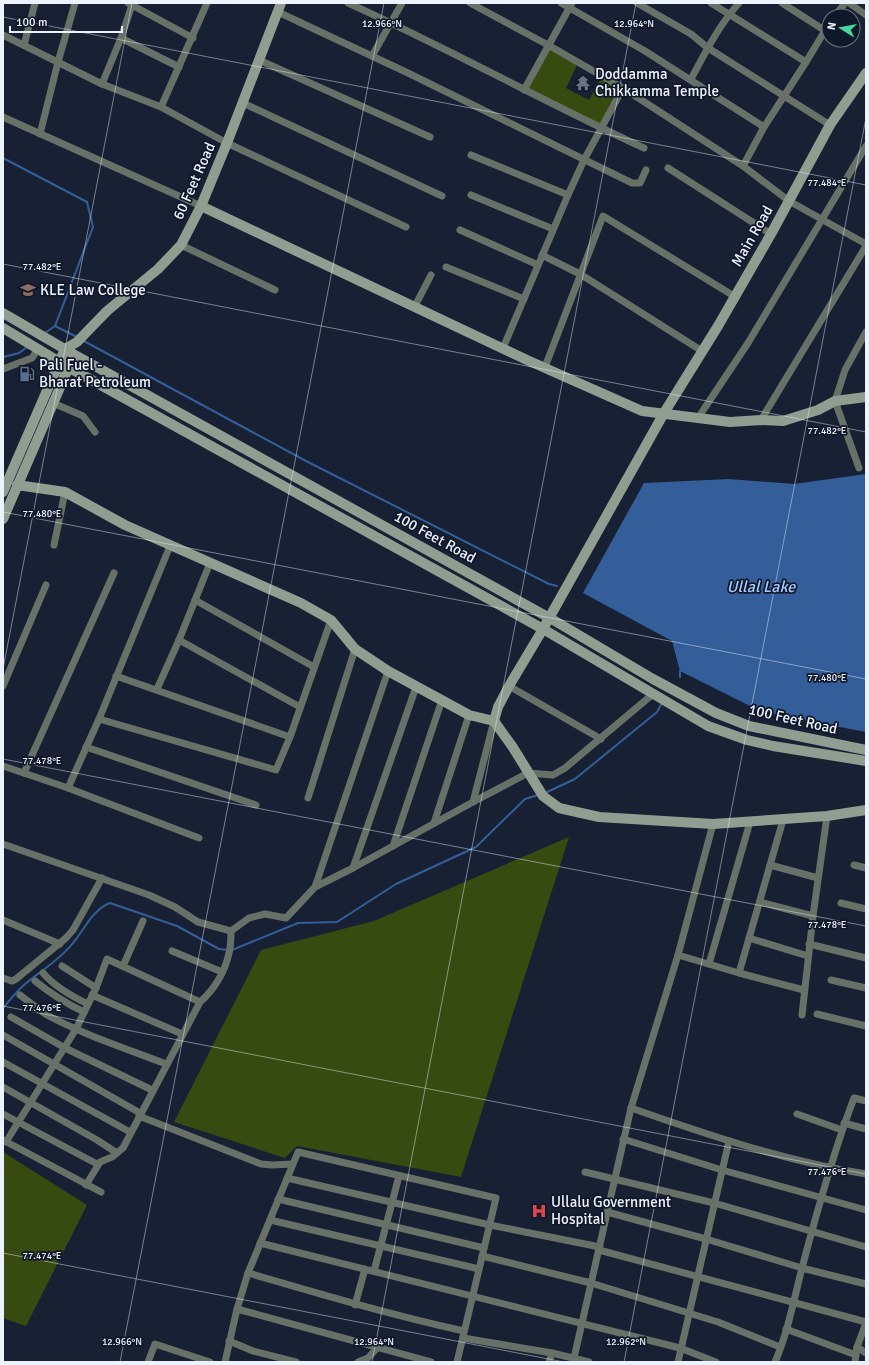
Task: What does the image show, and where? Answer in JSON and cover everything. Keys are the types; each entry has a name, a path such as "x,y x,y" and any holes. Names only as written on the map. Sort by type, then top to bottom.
{"street":[{"path":"24,45 35,3"},
{"path":"40,134 75,3"},
{"path":"161,107 193,38 207,3"},
{"path":"348,3 391,22 524,90 644,148"},
{"path":"372,56 402,3"},
{"path":"470,3 623,88 743,166 789,201 823,219 866,245 761,420"},
{"path":"561,3 571,5 691,79 764,127"},
{"path":"637,3 691,34 708,48 830,125"},
{"path":"712,3 806,62"},
{"path":"691,79 729,14 739,3"},
{"path":"782,3 821,24"},
{"path":"849,3 866,15"},
{"path":"102,84 121,38 130,4 193,38"},
{"path":"524,90 571,5"},
{"path":"280,7 372,56 632,183 640,183 646,170"},
{"name":"60 Feet Road","path":"65,349 79,340 107,311 158,269 181,245 201,206 280,7"},
{"path":"3,35 102,84 161,107 227,143 406,227"},
{"path":"743,166 764,127 821,37"},
{"path":"121,38 179,67"},
{"path":"260,60 430,137"},
{"name":"Main Road","path":"494,721 498,707 509,686 543,629 664,413 771,234 830,125 863,84 866,73"},
{"path":"503,348 584,160 623,88"},
{"path":"242,103 442,196"},
{"path":"3,117 201,206 503,348 642,410 730,422 761,420 783,421 818,410 835,401 866,397"},
{"path":"698,418 748,343 866,146"},
{"path":"471,155 568,195"},
{"path":"668,168 771,234"},
{"path":"472,195 553,229"},
{"path":"545,367 603,216 734,296"},
{"path":"460,230 538,265"},
{"path":"181,245 275,290"},
{"path":"542,255 580,274 702,351"},
{"path":"446,267 524,299"},
{"path":"415,306 431,275"},
{"name":"100 Feet Road","path":"3,313 75,355 549,618 716,713 749,726 866,750"},
{"name":"100 Feet Road","path":"3,328 68,367 543,629 708,726 747,740 773,746 866,761"},
{"path":"859,468 835,401 845,370 866,332"},
{"path":"3,519 68,367 75,355 79,340"},
{"path":"3,369 32,358 33,346"},
{"path":"3,492 65,349"},
{"path":"53,403 83,416 95,432"},
{"path":"18,485 66,492 125,525 301,603 331,620 355,649 388,671 469,715 494,721 512,746 543,796 559,808 599,817 713,824 827,816 866,810"},
{"path":"54,545 66,492"},
{"path":"68,788 99,719 170,546"},
{"path":"157,689 179,640 210,563"},
{"path":"24,773 114,574"},
{"path":"3,686 46,585"},
{"path":"195,600 314,667"},
{"path":"99,719 276,770 290,738 331,620"},
{"path":"179,640 300,707"},
{"path":"308,798 355,649"},
{"path":"315,887 388,671"},
{"path":"116,676 157,689 290,738"},
{"path":"509,686 601,739"},
{"path":"353,868 416,687"},
{"path":"231,931 249,918 265,914 286,918 315,887 528,773 553,775 565,768 601,739 661,698"},
{"path":"393,846 442,700"},
{"path":"434,823 469,715"},
{"path":"473,802 494,721"},
{"path":"86,747 256,805"},
{"path":"3,766 68,788 199,838"},
{"path":"802,1015 809,944 827,816"},
{"path":"739,973 783,820"},
{"path":"709,964 750,822"},
{"path":"574,1358 631,1108 678,955 713,824"},
{"path":"3,844 149,895 175,907 198,922 231,931"},
{"path":"770,865 818,878"},
{"path":"854,865 866,868"},
{"path":"3,978 12,981 16,979 60,944 73,930 102,878"},
{"path":"760,902 813,916"},
{"path":"841,903 866,910"},
{"path":"3,920 60,944"},
{"path":"123,966 143,921"},
{"path":"86,1184 97,1164 123,1148 139,1114 200,1002 214,988 222,972 230,950 231,931"},
{"path":"749,938 808,956"},
{"path":"809,944 866,958"},
{"path":"172,951 222,972"},
{"path":"678,955 804,990"},
{"path":"101,1192 5,1141 31,1103 76,1029 96,988 107,959 200,1002"},
{"path":"62,966 96,988"},
{"path":"43,973 60,988 88,1004"},
{"path":"831,980 866,988"},
{"path":"35,981 55,996 84,1012"},
{"path":"20,995 46,1014 76,1029 166,1064"},
{"path":"92,995 182,1034"},
{"path":"817,1014 866,1026"},
{"path":"10,1017 65,1048 152,1090"},
{"path":"3,1035 139,1114 261,1164 292,1164"},
{"path":"3,1062 130,1132"},
{"path":"3,1087 117,1153"},
{"path":"775,1362 786,1329 829,1169 843,1126 854,1098 866,1102"},
{"path":"631,1108 729,1141 829,1169 866,1174"},
{"path":"3,1114 97,1164"},
{"path":"797,1114 843,1126 866,1129"},
{"path":"623,1139 722,1170 866,1210"},
{"path":"678,1362 729,1141"},
{"path":"225,1362 237,1309 248,1273 298,1152 496,1198 457,1362"},
{"path":"585,1172 714,1203 866,1247"},
{"path":"374,1272 399,1176"},
{"path":"287,1178 490,1225 599,1248 697,1277 866,1323 856,1347 855,1358 786,1329"},
{"path":"278,1199 484,1248"},
{"path":"607,1212 706,1239 802,1268 866,1284"},
{"path":"270,1220 479,1269"},
{"path":"260,1243 680,1348 716,1362"},
{"path":"482,1256 591,1283 718,1322 780,1347"},
{"path":"355,1305 365,1269"},
{"path":"248,1273 355,1305 464,1331"},
{"path":"237,1309 431,1362"},
{"path":"463,1338 552,1353 589,1362"},
{"path":"229,1342 253,1352 296,1362"},
{"path":"148,1362 155,1344 210,1362"},
{"path":"358,1362 368,1358 378,1347"},
{"path":"856,1347 866,1353"},
{"path":"549,1362 552,1353"}],"green space":[{"path":"547,49 577,65 566,88 589,100 601,78 621,88 600,127 527,87"},
{"path":"569,837 461,1177 297,1146 285,1158 174,1122 261,950 374,921"},
{"path":"3,1152 87,1205 26,1326 3,1318"}],"water":[{"name":"Ullal Lake","path":"866,474 866,732 762,712 680,671 672,641 583,593 644,483 729,479 794,484"}],"waterway":[{"path":"3,158 87,202 93,227 55,326 77,337"},
{"path":"45,333 55,326"},
{"path":"82,340 306,461 549,584 557,586"},
{"path":"3,357 19,353 27,347"},
{"path":"680,671 680,677"},
{"path":"545,793 575,779 657,712 662,703"},
{"path":"232,950 298,923 337,922 396,884 476,847 525,799 538,795"},
{"path":"3,1008 24,985 62,955 73,943 89,920 99,910 110,903 177,926 219,949 228,950"}],"place":[{"name":"Doddamma Chikkamma Temple","path":"583,83"},
{"name":"KLE Law College","path":"28,290"},
{"name":"Pali Fuel - Bharat Petroleum","path":"27,374"},
{"name":"Ullalu Government Hospital","path":"539,1211"}]}
